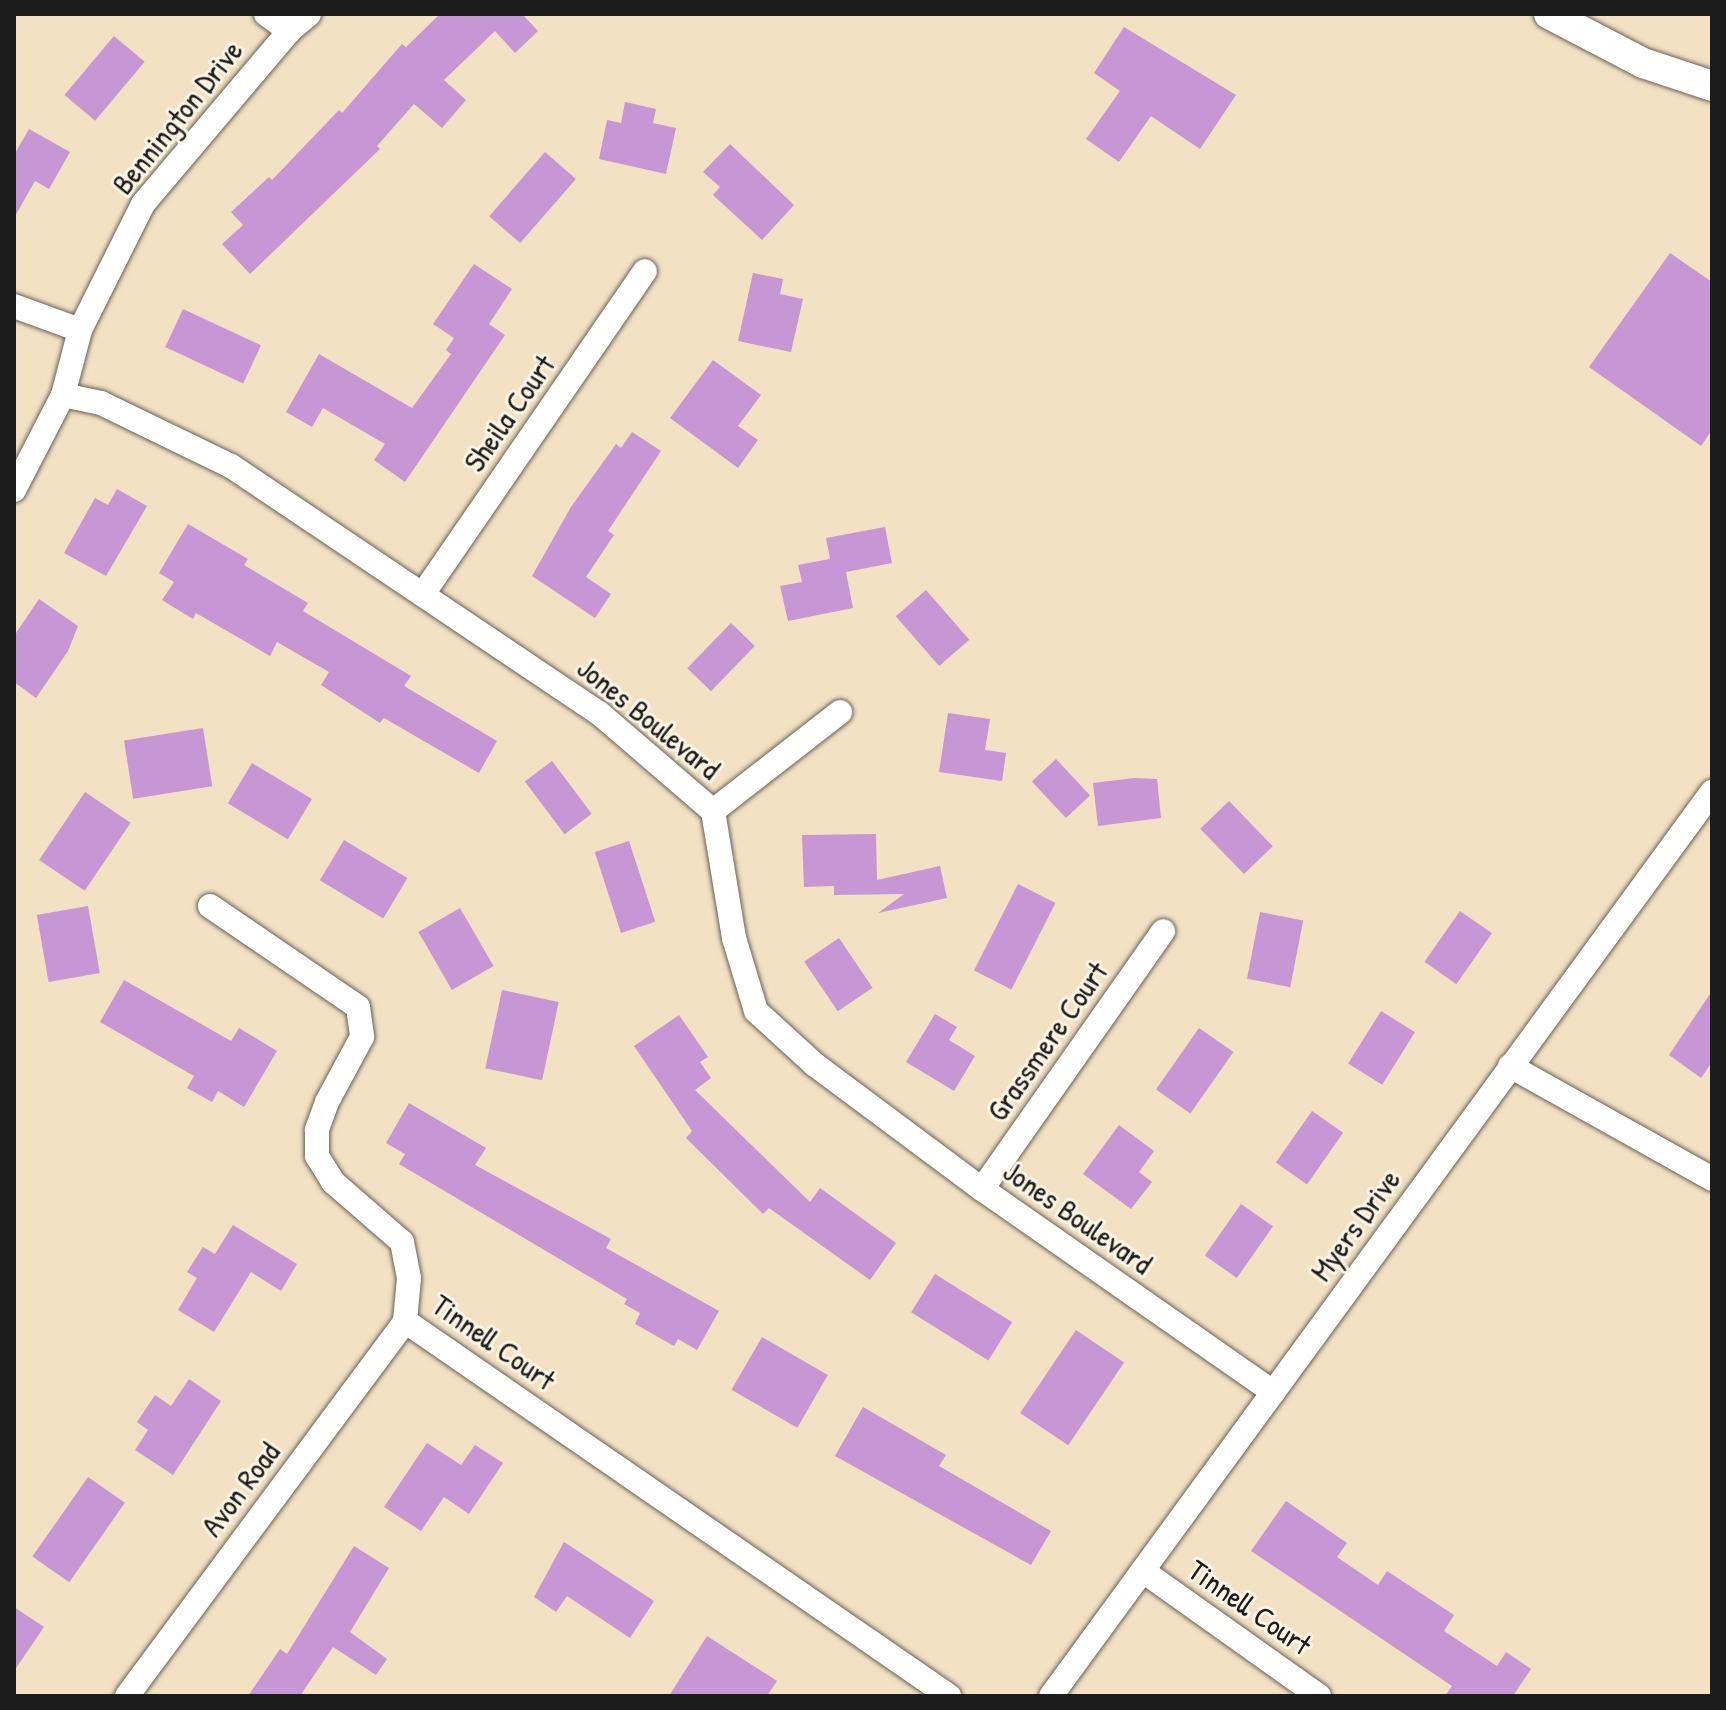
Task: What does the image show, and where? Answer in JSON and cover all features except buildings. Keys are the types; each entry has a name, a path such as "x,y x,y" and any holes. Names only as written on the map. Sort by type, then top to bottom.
{"street":[{"path":"266,14 289,31"},
{"name":"Bennington Drive","path":"14,490 63,395 80,330 143,204 289,31 309,14"},
{"path":"1549,14 1643,63 1712,86"},
{"name":"Sheila Court","path":"425,591 645,271"},
{"path":"14,306 80,330"},
{"name":"Jones Boulevard","path":"63,395 101,403 231,466 425,591 599,713 713,811 734,938 756,1011 814,1064 982,1189 1273,1392"},
{"path":"713,811 840,712"},
{"name":"Myers Drive","path":"1051,1696 1712,792"},
{"name":"Tinnell Court","path":"210,906 358,1007 362,1037 327,1102 317,1130 317,1156 333,1182 402,1242 409,1278 405,1321 949,1696"},
{"name":"Grassmere Court","path":"982,1189 1163,931"},
{"path":"1510,1066 1712,1179"},
{"name":"Avon Road","path":"127,1696 405,1321"},
{"name":"Tinnell Court","path":"1143,1571 1319,1696"}]}
